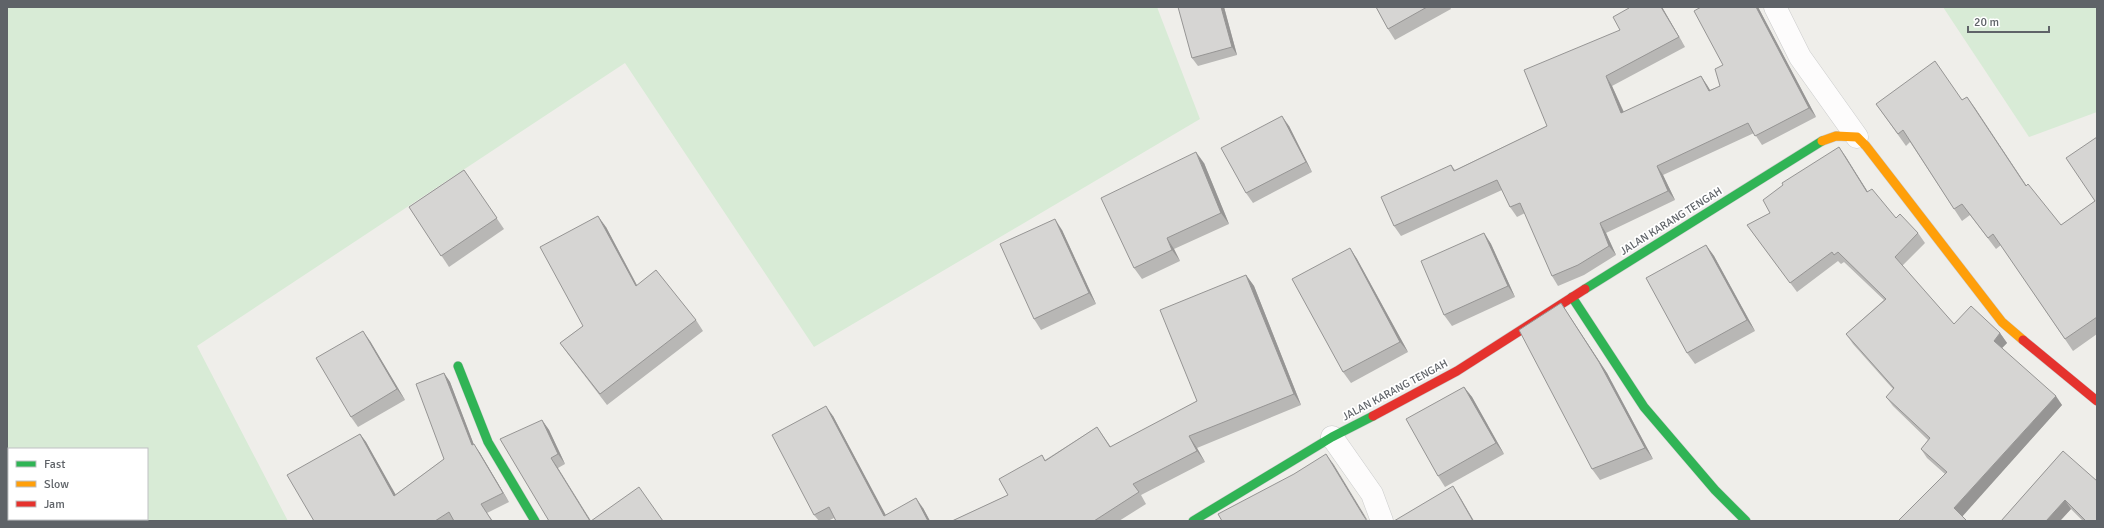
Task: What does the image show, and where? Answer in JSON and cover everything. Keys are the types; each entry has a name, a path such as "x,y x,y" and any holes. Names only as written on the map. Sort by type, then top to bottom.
{"street":[{"path":"1776,7 1800,57 1857,137 1866,146 2002,322 2050,364 2097,400"},
{"name":"JALAN KARANG TENGAH","path":"1193,521 1332,437 1457,371 1572,297 1823,141 1836,136 1857,137"},
{"path":"1572,297 1644,407 1710,485 1746,521"},
{"path":"458,366 488,442 535,521"},
{"path":"1332,437 1372,494 1382,521"}],"green space":[{"path":"7,7 1157,7 1200,119 814,347 625,63 197,346 288,521 7,521"},
{"path":"1943,7 2097,7 2097,112 2029,137"}],"building":[{"path":"1178,7 1221,7 1232,47 1192,58"},
{"path":"1376,7 1427,7 1388,29"},
{"path":"1629,7 1661,7 1679,37 1606,76 1621,113 1701,76 1709,91 1720,86 1715,69 1723,65 1694,11 1701,7 1756,7 1809,108 1755,136 1748,123 1657,166 1668,191 1600,223 1609,246 1578,265 1552,276 1520,203 1510,207 1497,180 1394,226 1381,197 1451,165 1454,171 1547,126 1524,70 1620,30 1613,17"},
{"path":"1935,61 1962,100 1967,97 2026,186 2028,184 2061,225 2095,201 2066,158 2097,137 2097,317 2065,339 1993,234 1988,238 1962,204 1954,209 1903,130 1898,134 1876,104"},
{"path":"1282,116 1306,162 1246,193 1221,148"},
{"path":"1839,147 1867,192 1872,189 1896,218 1900,214 1918,233 1895,257 1954,324 1971,306 2000,333 1994,341 2056,396 1954,508 1967,521 1898,521 1947,472 1921,449 1930,438 1886,397 1894,388 1846,334 1886,299 1838,252 1834,255 1832,252 1790,283 1747,225 1770,213 1763,200 1783,185 1782,183"},
{"path":"1196,152 1221,213 1167,238 1172,250 1134,268 1101,198"},
{"path":"464,170 497,218 441,256 409,207"},
{"path":"598,216 636,286 656,270 696,320 600,394 560,343 583,326 540,247"},
{"path":"1055,219 1089,293 1034,319 1000,244"},
{"path":"1484,233 1508,286 1444,315 1421,261"},
{"path":"1706,245 1747,320 1687,353 1646,278"},
{"path":"1350,248 1400,342 1343,372 1292,279"},
{"path":"1246,275 1294,394 1189,436 1197,451 1133,484 1139,492 1094,521 952,521 1008,495 999,479 1042,455 1045,461 1097,427 1110,447 1197,401 1160,310"},
{"path":"1561,303 1599,362 1645,448 1592,469 1519,330"},
{"path":"363,331 397,389 351,417 316,358"},
{"path":"444,373 472,445 474,444 503,493 481,504 492,521 454,521 449,512 435,521 314,521 287,475 360,434 394,496 444,459 416,384"},
{"path":"1464,387 1496,443 1438,476 1406,419"},
{"path":"826,406 884,516 916,498 928,521 836,521 829,507 814,515 772,435"},
{"path":"542,420 558,454 551,458 590,521 549,521 500,439"},
{"path":"2063,451 2097,481 2097,521 2086,521 2065,500 2046,521 2001,521"},
{"path":"1326,454 1367,521 1222,521 1218,514 1294,474"},
{"path":"1453,486 1473,521 1394,521"},
{"path":"639,487 663,521 591,521"}],"traffic: fast":[{"path":"1585,289 1822,141"},
{"path":"1572,297 1644,407 1715,490 1746,521"},
{"path":"458,366 488,442 535,521"},
{"path":"1193,521 1332,437 1373,416"}],"traffic: slow":[{"path":"1822,141 1836,136 1857,137 1866,146 2002,322 2023,340"}],"traffic: jam":[{"path":"1373,416 1457,371 1585,289"},
{"path":"2023,340 2097,401"}]}
